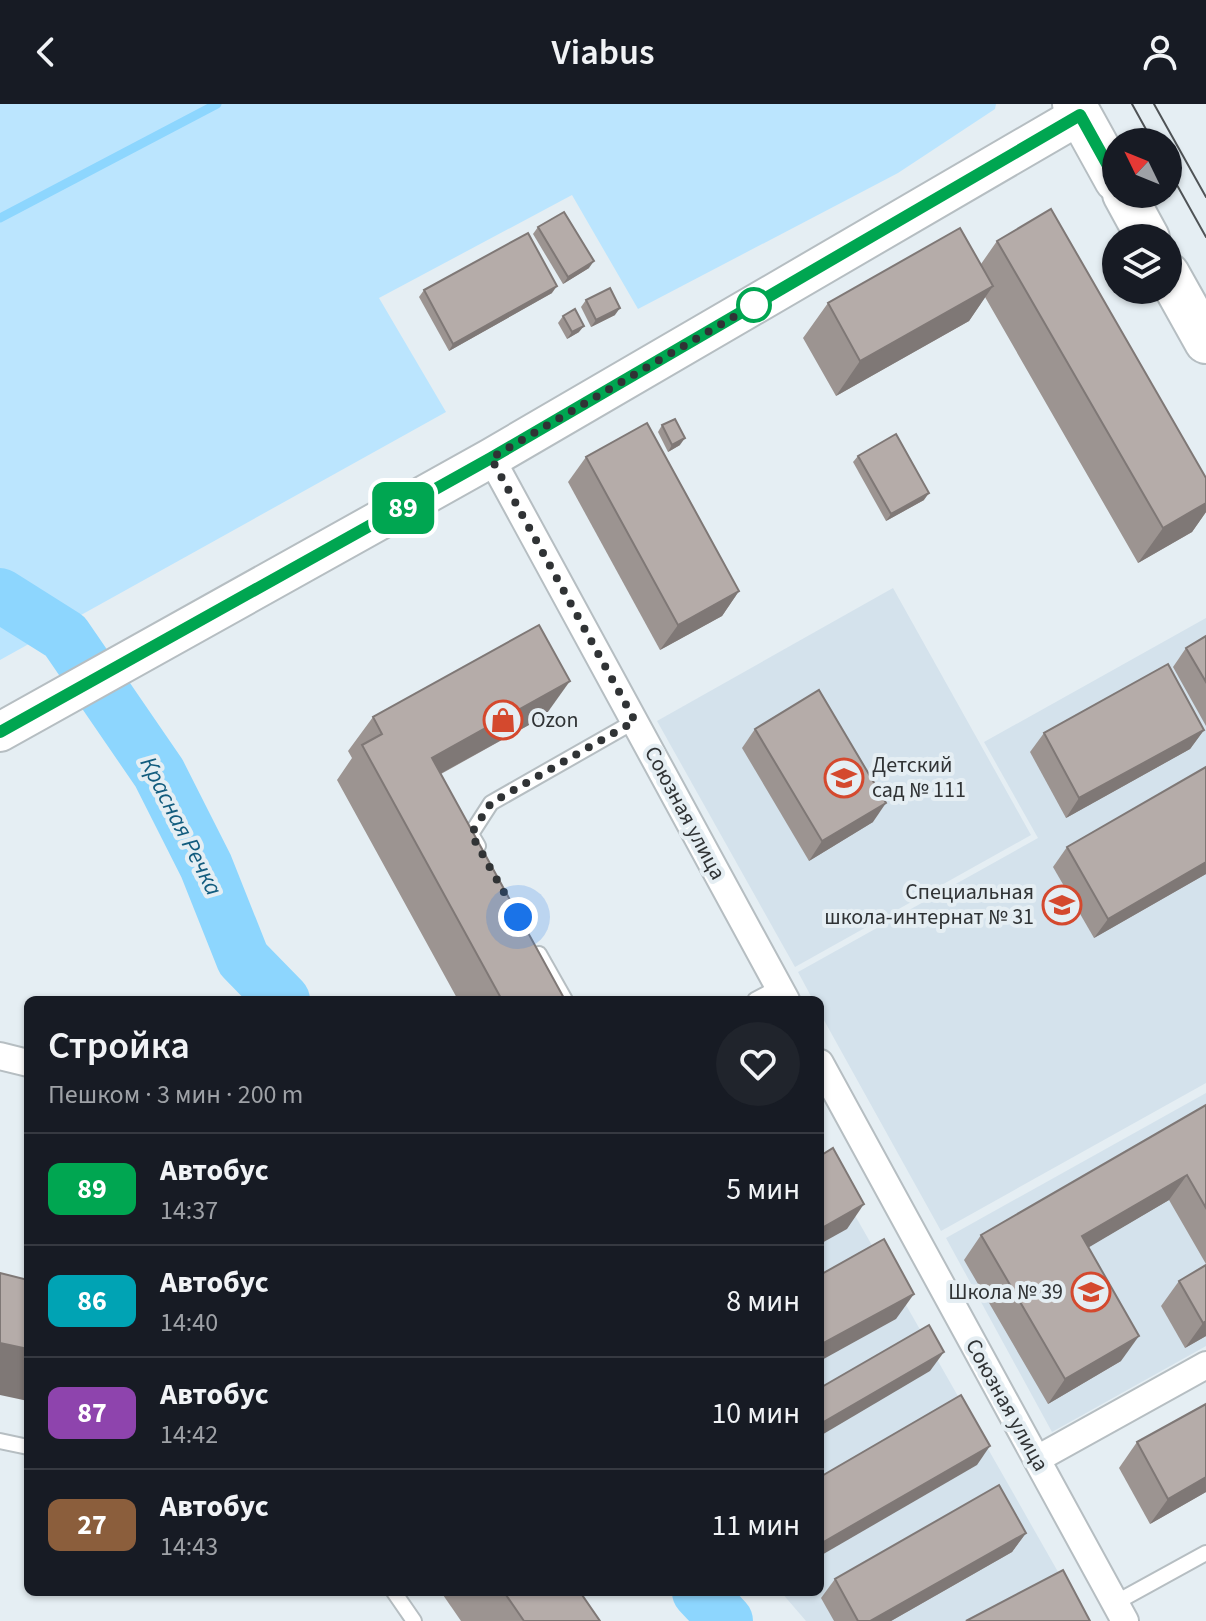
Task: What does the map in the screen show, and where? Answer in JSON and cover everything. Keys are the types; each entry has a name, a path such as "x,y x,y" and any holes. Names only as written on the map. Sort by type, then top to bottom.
{"main road":[{"path":"1077,109 1102,155"},
{"path":"1182,299 1206,342"}],"street":[{"path":"0,732 491,458 1077,109"},
{"name":"Союзная улица","path":"491,458 782,994"},
{"path":"0,1056 24,1062"},
{"name":"Союзная улица","path":"824,1070 1120,1612"},
{"path":"1037,1459 1206,1365"}],"lane":[{"path":"487,861 471,834 491,803 635,721"},
{"path":"534,945 563,996"},
{"path":"0,1441 24,1446"},
{"path":"1120,1612 1206,1553"},
{"path":"397,1596 414,1621"}],"shaded area":[{"path":"0,104 996,104 995,109 898,173 638,309 572,195 379,298 446,412 0,660"},
{"name":"Детский сад № 111","path":"893,588 1031,835 795,967 657,721"},
{"name":"Специальная школа-интернат № 31","path":"1206,618 1206,1083 941,1231 824,1020 824,996 811,996 798,972 1038,838 984,742"},
{"name":"Школа № 39","path":"1206,1093 1206,1346 1052,1432 946,1238"},
{"path":"824,1161 1086,1621 806,1621 784,1596 824,1596"}],"building":[{"path":"1051,209 1102,298 1102,304 1106,304 1206,478 1206,503 1163,528 997,241"},
{"path":"564,212 594,261 568,277 538,227"},
{"path":"960,228 993,286 860,361 828,303"},
{"path":"528,233 557,286 453,344 424,290"},
{"path":"610,288 620,308 596,320 586,300"},
{"path":"575,309 584,326 572,332 563,316"},
{"path":"675,419 685,438 672,445 662,425"},
{"path":"647,423 739,591 678,625 586,457"},
{"path":"896,434 929,493 891,514 858,456"},
{"path":"539,625 570,681 432,758 563,996 500,996 362,745 382,734 373,717"},
{"path":"1206,636 1206,682 1186,648"},
{"path":"1168,664 1204,730 1079,798 1044,733"},
{"path":"819,690 886,803 822,841 755,729"},
{"path":"1206,767 1206,862 1108,919 1067,847"},
{"path":"1206,1105 1206,1208 1187,1175 1082,1236 1139,1336 1065,1379 981,1235"},
{"path":"833,1148 864,1204 824,1227 824,1154"},
{"path":"884,1239 914,1294 824,1343 824,1273"},
{"path":"1206,1265 1206,1321 1203,1323 1179,1281"},
{"path":"0,1273 24,1279 24,1348 0,1343"},
{"path":"929,1325 944,1352 824,1422 824,1386"},
{"path":"961,1395 990,1446 824,1542 824,1475"},
{"path":"1206,1404 1206,1477 1168,1499 1137,1442"},
{"path":"999,1485 1026,1533 870,1621 858,1621 835,1579"},
{"path":"1063,1570 1090,1621 966,1621"},
{"path":"507,1596 583,1596 600,1621 524,1621"}],"waterway":[{"path":"0,218 217,104"},
{"name":"Красная Речка","path":"0,595 65,636 159,773 206,866 243,959 279,996"},
{"name":"Красная Речка","path":"703,1596 726,1621"}],"tram line":[{"path":"1132,104 1145,128"},
{"path":"1154,104 1206,197"},
{"path":"1182,194 1206,237"}],"bus line":[{"name":"89","path":"0,732 491,458 1080,115 1102,155"}],"place":[{"name":"Ozon","path":"503,720"},
{"name":"Детский сад № 111","path":"844,778"},
{"name":"Специальная школа-интернат № 31","path":"1062,905"},
{"name":"Школа № 39","path":"1091,1292"}],"route":[{"path":"518,917 471,834 491,803 635,721 491,458 754,305"}]}
